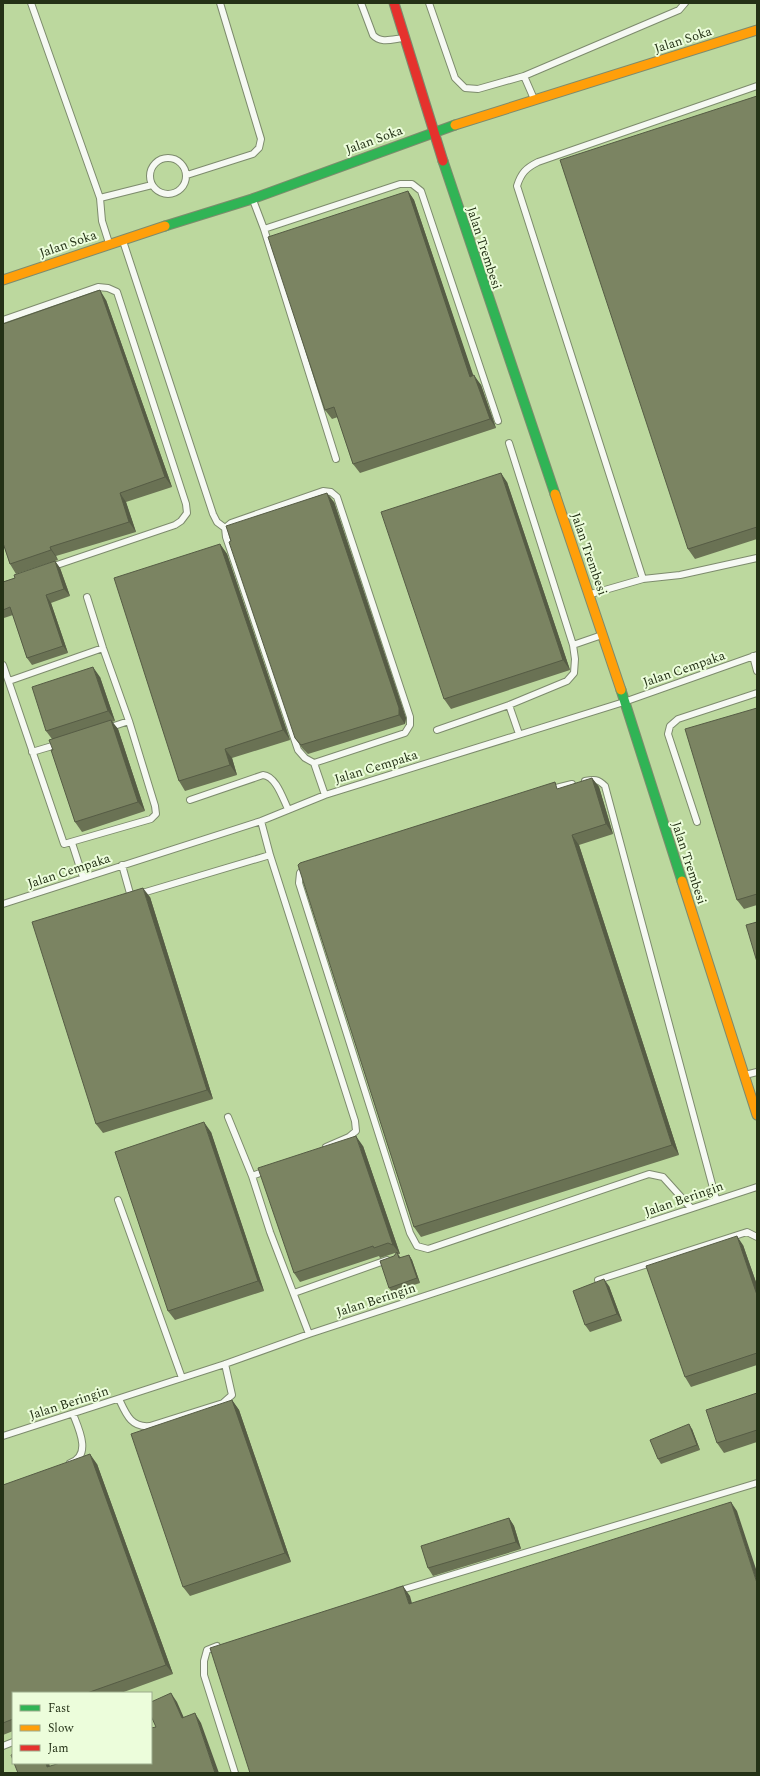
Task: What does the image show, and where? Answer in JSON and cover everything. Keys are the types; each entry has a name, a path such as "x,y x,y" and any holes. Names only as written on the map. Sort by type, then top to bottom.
{"street":[{"name":"Jalan Trembesi","path":"394,3 433,132 493,316 603,635 757,1114"},
{"name":"Jalan Soka","path":"3,280 122,240 252,199 433,132 757,30"}],"lane":[{"path":"31,3 100,198 102,221 110,244"},
{"path":"187,175 253,154 259,148 261,139 220,3"},
{"path":"360,3 376,39 382,41 405,37"},
{"path":"429,3 455,78 464,88 478,89 524,76 679,10 685,3"},
{"path":"524,76 534,101"},
{"path":"643,579 517,186 521,174 528,167 538,162 757,86"},
{"path":"167,158 180,162 185,168 187,175 183,188 177,193 170,195 157,191 152,185 150,178 154,165 160,160 167,158"},
{"path":"264,229 400,184 412,184 421,191 498,421"},
{"path":"100,198 152,185"},
{"path":"252,199 264,229 336,460"},
{"path":"122,240 213,514 217,522 225,528 226,537 298,750 304,758 314,763 325,795"},
{"path":"3,320 98,287 108,288 117,292 186,504 187,513 181,521 175,525 48,568"},
{"path":"437,730 509,705 567,681 574,673 575,659 573,645 509,444"},
{"path":"225,528 231,523 323,491 331,492 337,497 410,717 410,725 404,733 314,763"},
{"path":"589,594 643,579 680,575 757,558"},
{"path":"3,665 65,845 151,819 156,814 156,806 87,597"},
{"path":"573,645 603,635"},
{"path":"9,681 103,648"},
{"path":"755,655 757,671"},
{"name":"Jalan Cempaka","path":"3,904 261,821 325,795 624,702 755,655"},
{"path":"697,822 668,734 670,726 678,718 757,693"},
{"path":"509,705 519,734"},
{"path":"99,730 129,721"},
{"path":"32,752 62,743"},
{"path":"190,800 263,775 268,775 273,779 288,809"},
{"path":"547,791 593,779 599,780 605,786 716,1199"},
{"path":"261,821 270,855 355,1121 356,1131 350,1137 322,1148"},
{"path":"72,843 84,877"},
{"path":"124,899 270,855"},
{"path":"314,863 306,866 300,873 299,883 410,1233 417,1246 428,1249 649,1174 663,1177 691,1208"},
{"path":"122,865 131,897"},
{"path":"744,1076 757,1072"},
{"path":"228,1117 252,1176 270,1232 309,1334"},
{"path":"252,1176 274,1168"},
{"name":"Jalan Beringin","path":"3,1436 225,1364 309,1334 716,1199 757,1187"},
{"path":"118,1200 182,1378"},
{"path":"598,1280 747,1232 757,1237"},
{"path":"294,1293 396,1257"},
{"path":"119,1399 126,1416 134,1424 143,1427 222,1403 232,1395 225,1364"},
{"path":"60,1467 74,1462 81,1455 83,1446 73,1414"},
{"path":"394,1592 757,1484"},
{"path":"221,1645 207,1650 204,1661 204,1675 235,1773"}],"shaded area":[{"path":"3,3 757,3 757,1773 3,1773"}],"building":[{"path":"757,96 757,527 688,549 560,160"},
{"path":"408,191 470,377 474,375 490,419 353,464 334,407 325,410 268,237"},
{"path":"100,290 165,477 120,493 129,522 50,547 51,550 10,564 3,543 3,324"},
{"path":"501,473 563,660 444,699 381,512"},
{"path":"327,493 399,708 399,715 301,745 295,738 229,542 231,541 226,526"},
{"path":"220,544 283,730 225,749 230,765 179,781 114,578"},
{"path":"55,561 64,589 46,595 63,646 27,658 10,607 3,610 3,582 15,578 14,575"},
{"path":"93,667 108,711 46,731 32,687"},
{"path":"757,708 757,894 737,900 685,729"},
{"path":"111,720 138,802 75,822 49,740"},
{"path":"592,778 606,824 572,835 672,1145 414,1227 298,865 300,863 555,782 557,789"},
{"path":"143,888 207,1090 96,1124 32,922"},
{"path":"757,922 757,962 746,925"},
{"path":"204,1122 258,1281 168,1311 115,1152"},
{"path":"356,1136 393,1245 388,1243 374,1248 373,1246 294,1273 258,1168"},
{"path":"737,1236 757,1295 757,1353 685,1377 646,1266"},
{"path":"397,1252 399,1258 409,1255 417,1278 389,1288 380,1261 394,1256"},
{"path":"604,1279 617,1314 585,1325 573,1291"},
{"path":"757,1393 757,1430 717,1443 706,1410"},
{"path":"232,1400 285,1553 183,1587 131,1434"},
{"path":"689,1424 697,1445 658,1459 650,1440"},
{"path":"90,1454 166,1665 90,1692 12,1692 12,1719 3,1723 3,1485"},
{"path":"731,1502 757,1583 757,1773 250,1773 210,1648 403,1586 409,1604"},
{"path":"509,1518 516,1542 428,1568 421,1546"},
{"path":"171,1693 182,1718 195,1713 215,1773 18,1773 14,1764 46,1764 47,1767 57,1764 152,1764 152,1728 156,1727 152,1718 152,1702"}],"traffic: fast":[{"path":"165,226 252,199 455,125"},
{"path":"443,161 555,494"},
{"path":"621,690 682,881"}],"traffic: slow":[{"path":"455,125 757,30"},
{"path":"3,280 165,226"},
{"path":"555,494 621,690"},
{"path":"682,881 757,1115"}],"traffic: jam":[{"path":"394,3 443,161"}]}
